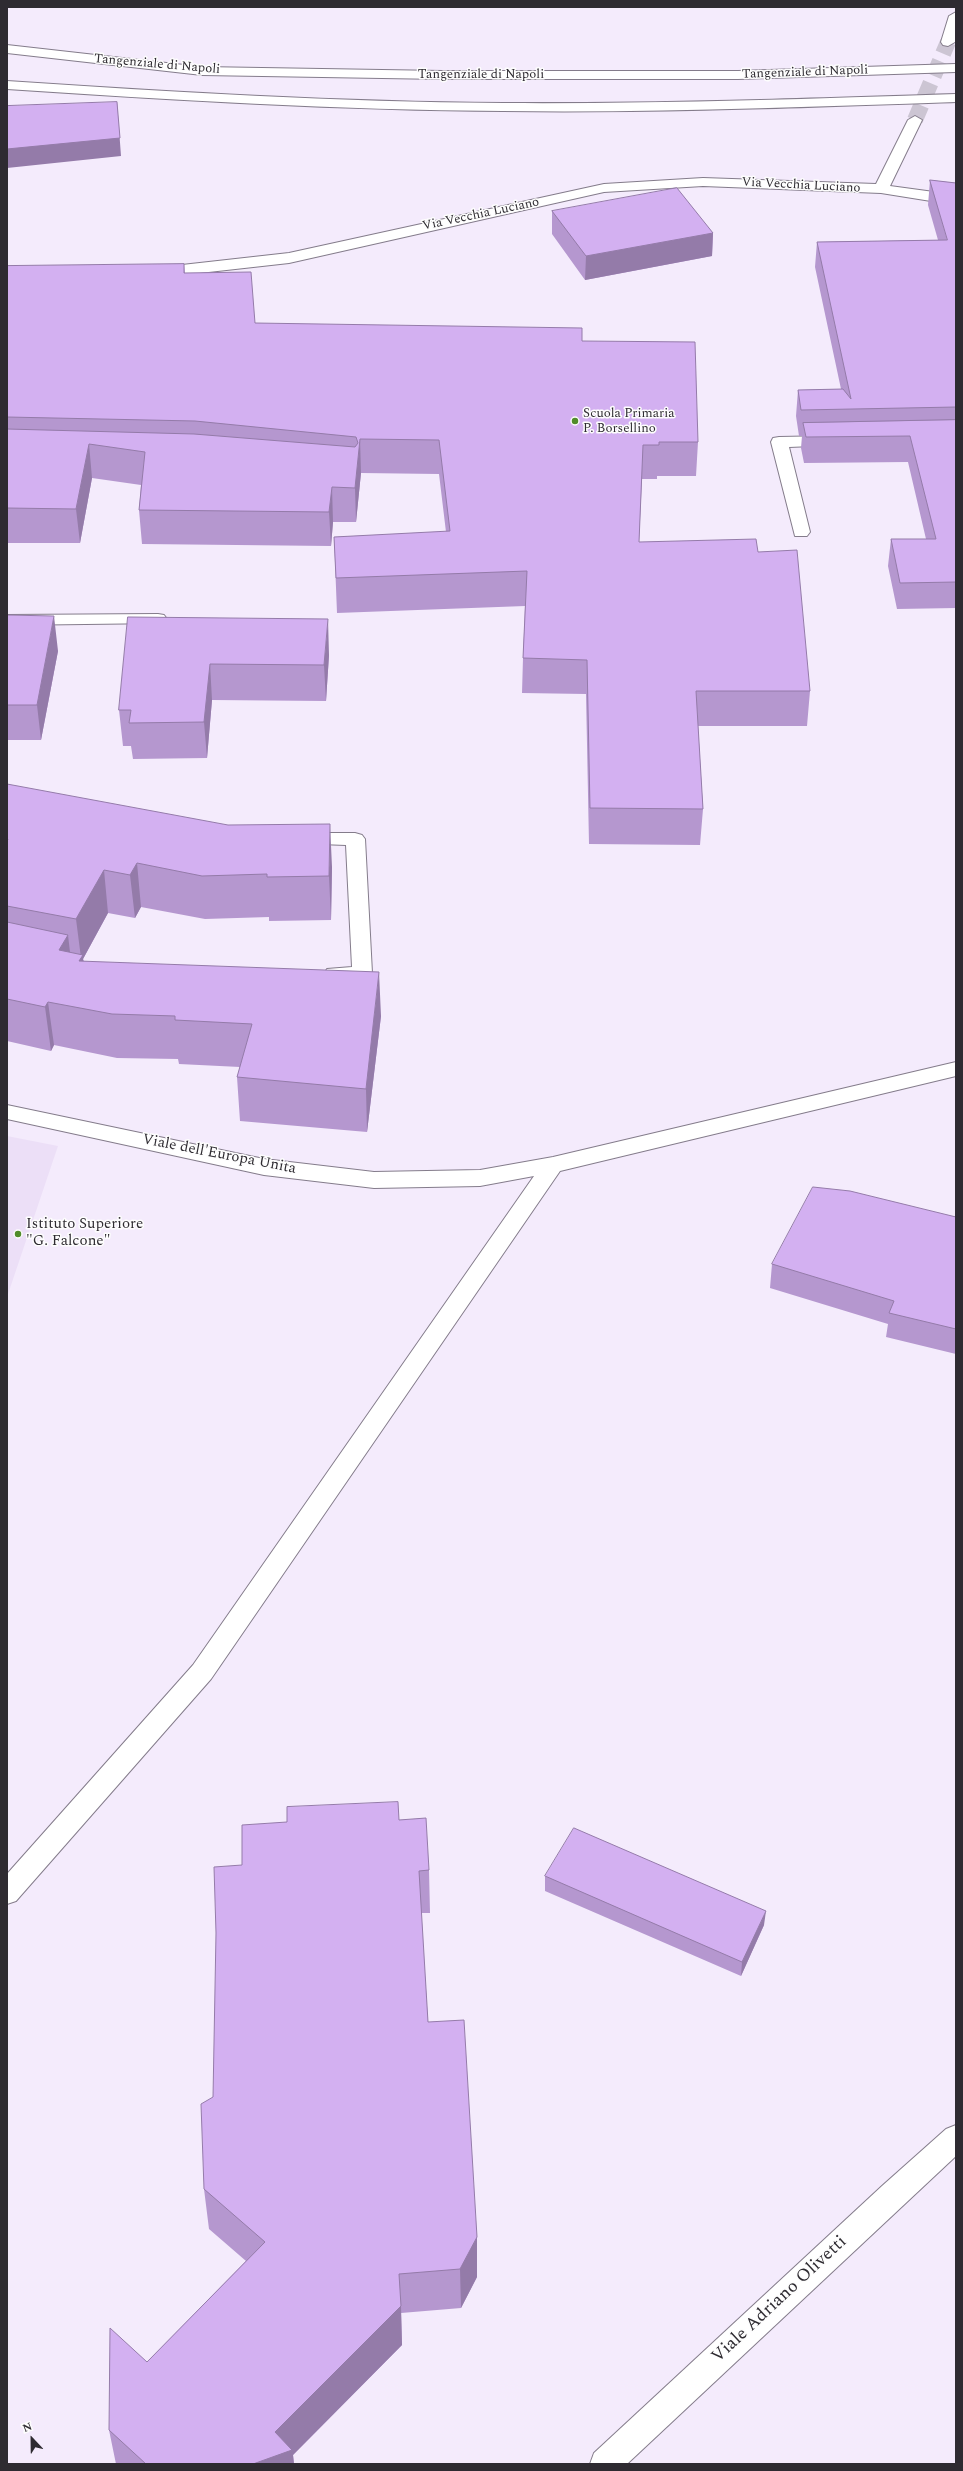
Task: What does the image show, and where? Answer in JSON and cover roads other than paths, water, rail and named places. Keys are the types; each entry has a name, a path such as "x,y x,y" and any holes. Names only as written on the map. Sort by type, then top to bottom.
{"main road":[{"path":"948,42 956,16"},
{"name":"Tangenziale di Napoli","path":"7,49 202,71 442,75 738,75 956,68"},
{"name":"Tangenziale di Napoli","path":"7,85 192,97 438,106 743,106 956,98"},
{"path":"881,190 915,120"},
{"name":"Via Vecchia Luciano","path":"139,273 170,273 289,258 604,188 703,182 881,190 956,200"},
{"path":"801,532 779,442 848,441"},
{"path":"7,620 171,619"},
{"path":"285,839 356,839 362,973 316,974"},
{"name":"Viale dell'Europa Unita","path":"7,1112 264,1167 374,1180 480,1178 553,1165 956,1069"},
{"path":"7,1893 202,1672 553,1165"},
{"name":"Viale Adriano Olivetti","path":"605,2464 892,2195 956,2138"}],"tunnel":[{"path":"915,120 948,42"}],"place":[{"name":"Scuola Primaria P. Borsellino","path":"575,421"},
{"name":"Istituto Superiore \"G. Falcone\"","path":"18,1234"}]}
